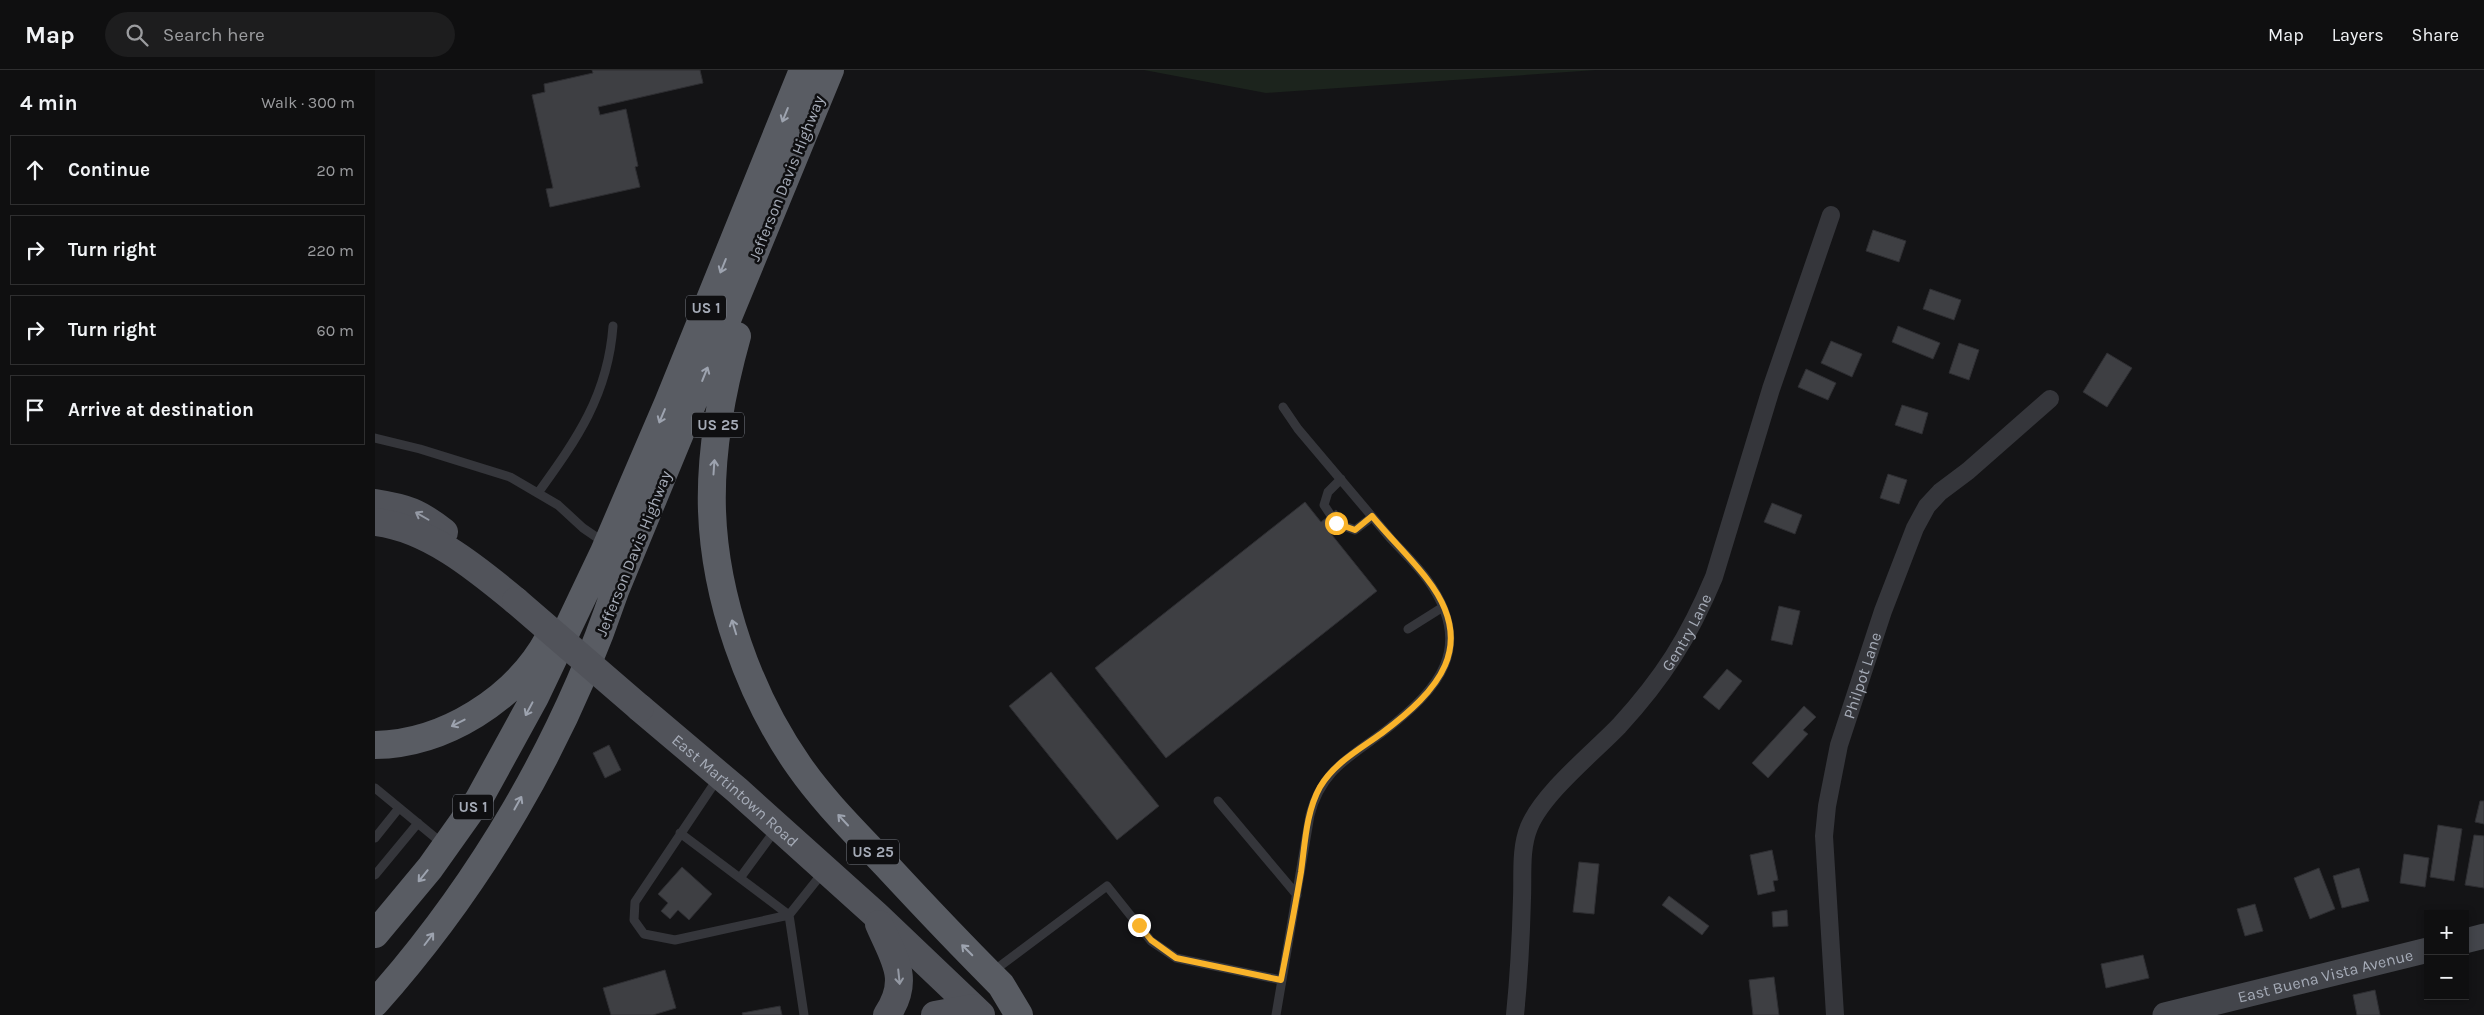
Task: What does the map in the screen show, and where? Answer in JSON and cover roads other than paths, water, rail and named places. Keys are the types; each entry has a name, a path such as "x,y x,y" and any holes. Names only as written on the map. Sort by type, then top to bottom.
{"highway":[{"name":"Jefferson Davis Highway","path":"375,934 445,846 479,798 535,696 606,548 668,404 803,70"},
{"name":"Jefferson Davis Highway","path":"375,1003 408,966 462,895 493,846 551,742 602,630 615,591 830,70"},
{"name":"US 25","path":"785,180 755,288 737,333 727,369 715,444 712,512 720,568 732,624 749,674 763,706 799,766 826,801 1001,985 1019,1015"},
{"path":"375,745 406,742 429,736 473,716 500,696 545,645 572,595 606,548"},
{"path":"375,1015 408,966"}],"main road":[{"name":"East Martintown Road","path":"375,503 406,508 423,516 449,536 482,573"},
{"name":"East Martintown Road","path":"375,522 394,525 414,532 482,573 778,827 876,915 974,1013"},
{"path":"876,915 900,975 898,996 887,1015"},
{"path":"2469,939 2484,936"},
{"name":"East Buena Vista Avenue","path":"2165,1015 2424,951"},
{"path":"935,1015 974,1013 990,974"}],"street":[{"name":"Gentry Lane","path":"1515,1015 1519,969 1523,857 1529,828 1543,803 1619,725 1670,664 1701,607 1714,577 1771,389 1831,215"},
{"name":"Philpot Lane","path":"1835,1015 1824,836 1827,806 1839,745 1883,611 1915,528 1927,506 1940,492 2050,399"}],"lane":[{"path":"538,493 573,442 594,407 608,365 613,326"},
{"path":"1276,1015 1310,815 1319,788 1337,765 1388,728 1421,700 1439,679 1447,660 1451,639 1451,631 1443,607 1429,581 1298,429 1283,407"},
{"path":"375,438 420,448 510,477 558,504 606,548"},
{"path":"1341,479 1328,492 1324,505 1336,523 1355,530 1372,516"},
{"path":"1408,629 1443,607"},
{"path":"719,776 679,833 635,902 634,920 644,934 675,940 789,915 825,870"},
{"path":"375,788 445,846"},
{"path":"1218,801 1297,895"},
{"path":"375,838 399,808"},
{"path":"375,875 418,823"},
{"path":"739,878 778,827"},
{"path":"679,833 789,915 804,1015"},
{"path":"990,974 1107,886 1151,940 1176,958 1281,980"}]}
